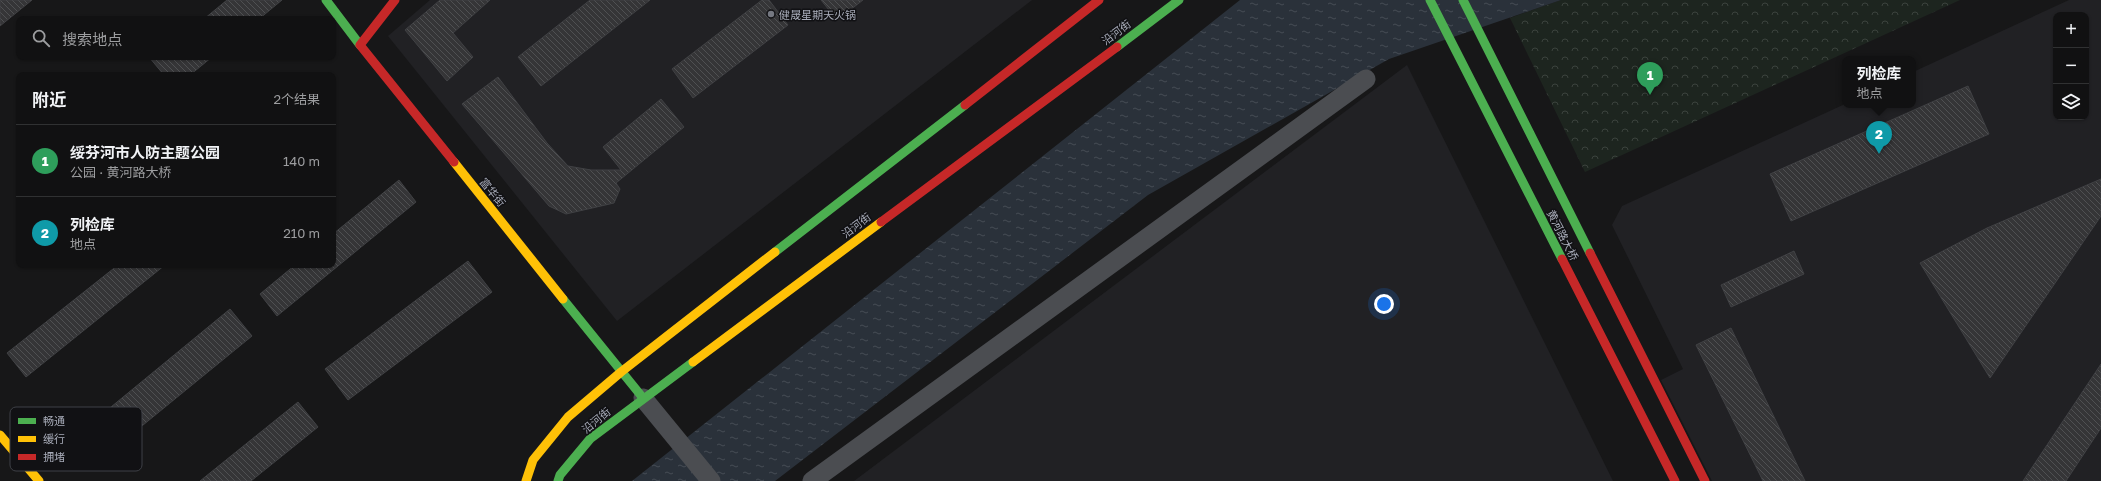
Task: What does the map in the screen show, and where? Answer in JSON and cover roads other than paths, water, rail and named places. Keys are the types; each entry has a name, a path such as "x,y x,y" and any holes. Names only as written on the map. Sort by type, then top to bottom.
{"main road":[{"name":"富华街","path":"326,0 360,45 643,398"},
{"path":"360,45 395,0"},
{"name":"沿河街","path":"526,481 533,460 568,417 622,372 1099,0"},
{"name":"沿河街","path":"558,481 560,475 590,439 643,398 1179,0"},
{"name":"黄河路大桥","path":"1430,0 1675,481"},
{"name":"黄河路大桥","path":"1463,0 1705,481"},
{"path":"0,435 10,447"},
{"path":"31,471 39,481"}],"street":[{"path":"812,481 1366,79"},
{"path":"643,398 711,481"}],"water":[{"path":"1240,0 1561,0 1389,59 1148,195 775,481 632,481"}],"place":[{"name":"健晟星期天火锅","path":"771,14"},
{"name":"绥芬河市人防主题公园","path":"1650,95"},
{"name":"列检库","path":"1879,154"}]}
